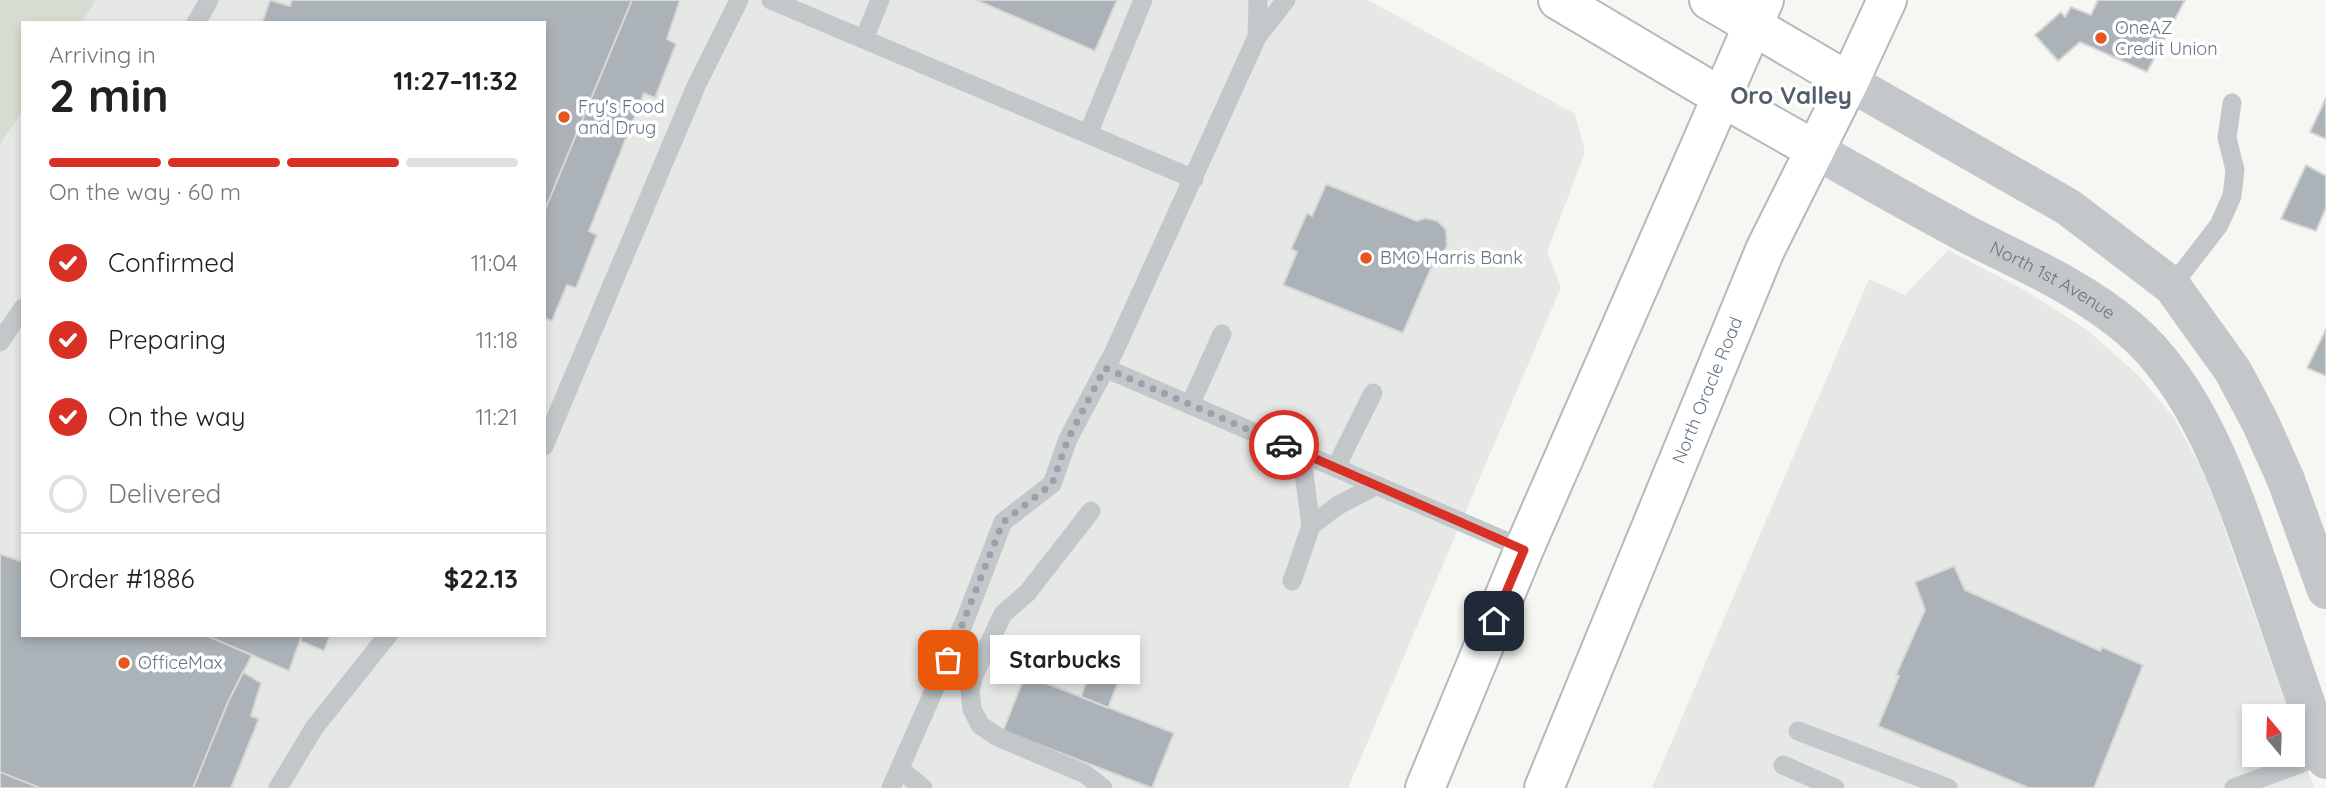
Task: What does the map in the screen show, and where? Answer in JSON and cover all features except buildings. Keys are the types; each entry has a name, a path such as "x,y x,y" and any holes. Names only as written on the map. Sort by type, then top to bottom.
{"main road":[{"name":"North 1st Avenue","path":"1558,0 1815,150"},
{"path":"1709,0 1759,12 1849,82"},
{"name":"North Oracle Road","path":"1544,788 1765,250 1887,0"},
{"path":"1425,788 1524,550 1759,12"}],"street":[{"path":"1849,82 2068,207 2172,286 2233,371 2260,422 2286,480 2326,590"},
{"name":"North 1st Avenue","path":"1815,150 2056,280 2132,331 2162,363 2185,397 2234,495 2325,756"},
{"path":"2132,331 2172,286"}],"lane":[{"path":"197,21 209,0"},
{"path":"546,441 697,84 739,0"},
{"path":"771,0 1194,179"},
{"path":"864,39 880,0"},
{"path":"1088,134 1143,0"},
{"path":"1257,37 1258,0"},
{"path":"891,788 965,620 1003,522 1052,484 1068,439 1105,368 1194,179 1257,37 1286,0"},
{"path":"2172,286 2220,225 2232,196 2235,170 2227,138 2232,103"},
{"path":"0,342 21,311"},
{"path":"1191,405 1222,334"},
{"path":"1105,368 1524,550"},
{"path":"1336,467 1373,393"},
{"path":"1292,581 1311,526 1301,452"},
{"path":"1311,526 1337,506 1377,485"},
{"path":"1091,511 1028,592 1003,614 974,675 970,690 972,709 980,726 998,737 1086,774 1103,788"},
{"path":"278,788 314,728 386,637"},
{"path":"1798,731 1948,788"},
{"path":"2234,788 2325,756"},
{"path":"1783,765 1835,788"},
{"path":"900,769 923,788"}],"shaded area":[{"path":"0,0 96,0 82,21 21,21 21,113 0,144"},
{"path":"69,0 1368,0 1575,114 1585,152 1547,252 1561,287 1348,788 0,788 0,99 21,69 21,637 546,637 546,21 54,21"},
{"path":"1948,250 2026,291 2086,329 2138,375 2174,418 2200,466 2215,502 2286,704 2242,704 2242,767 2305,767 2305,761 2314,788 1652,788 1869,279 1905,295"}],"way so far":[{"path":"948,660 1003,522 1052,484 1068,439 1105,368 1284,445"}],"place":[{"name":"OneAZ Credit Union","path":"2101,38"},
{"name":"Fry's Food and Drug","path":"564,117"},
{"name":"BMO Harris Bank","path":"1366,258"},
{"name":"Starbucks","path":"948,660"},
{"name":"OfficeMax","path":"124,663"}],"district":[{"name":"Oro Valley","path":"1791,96"}],"route":[{"path":"1284,445 1524,550 1494,621"}]}
